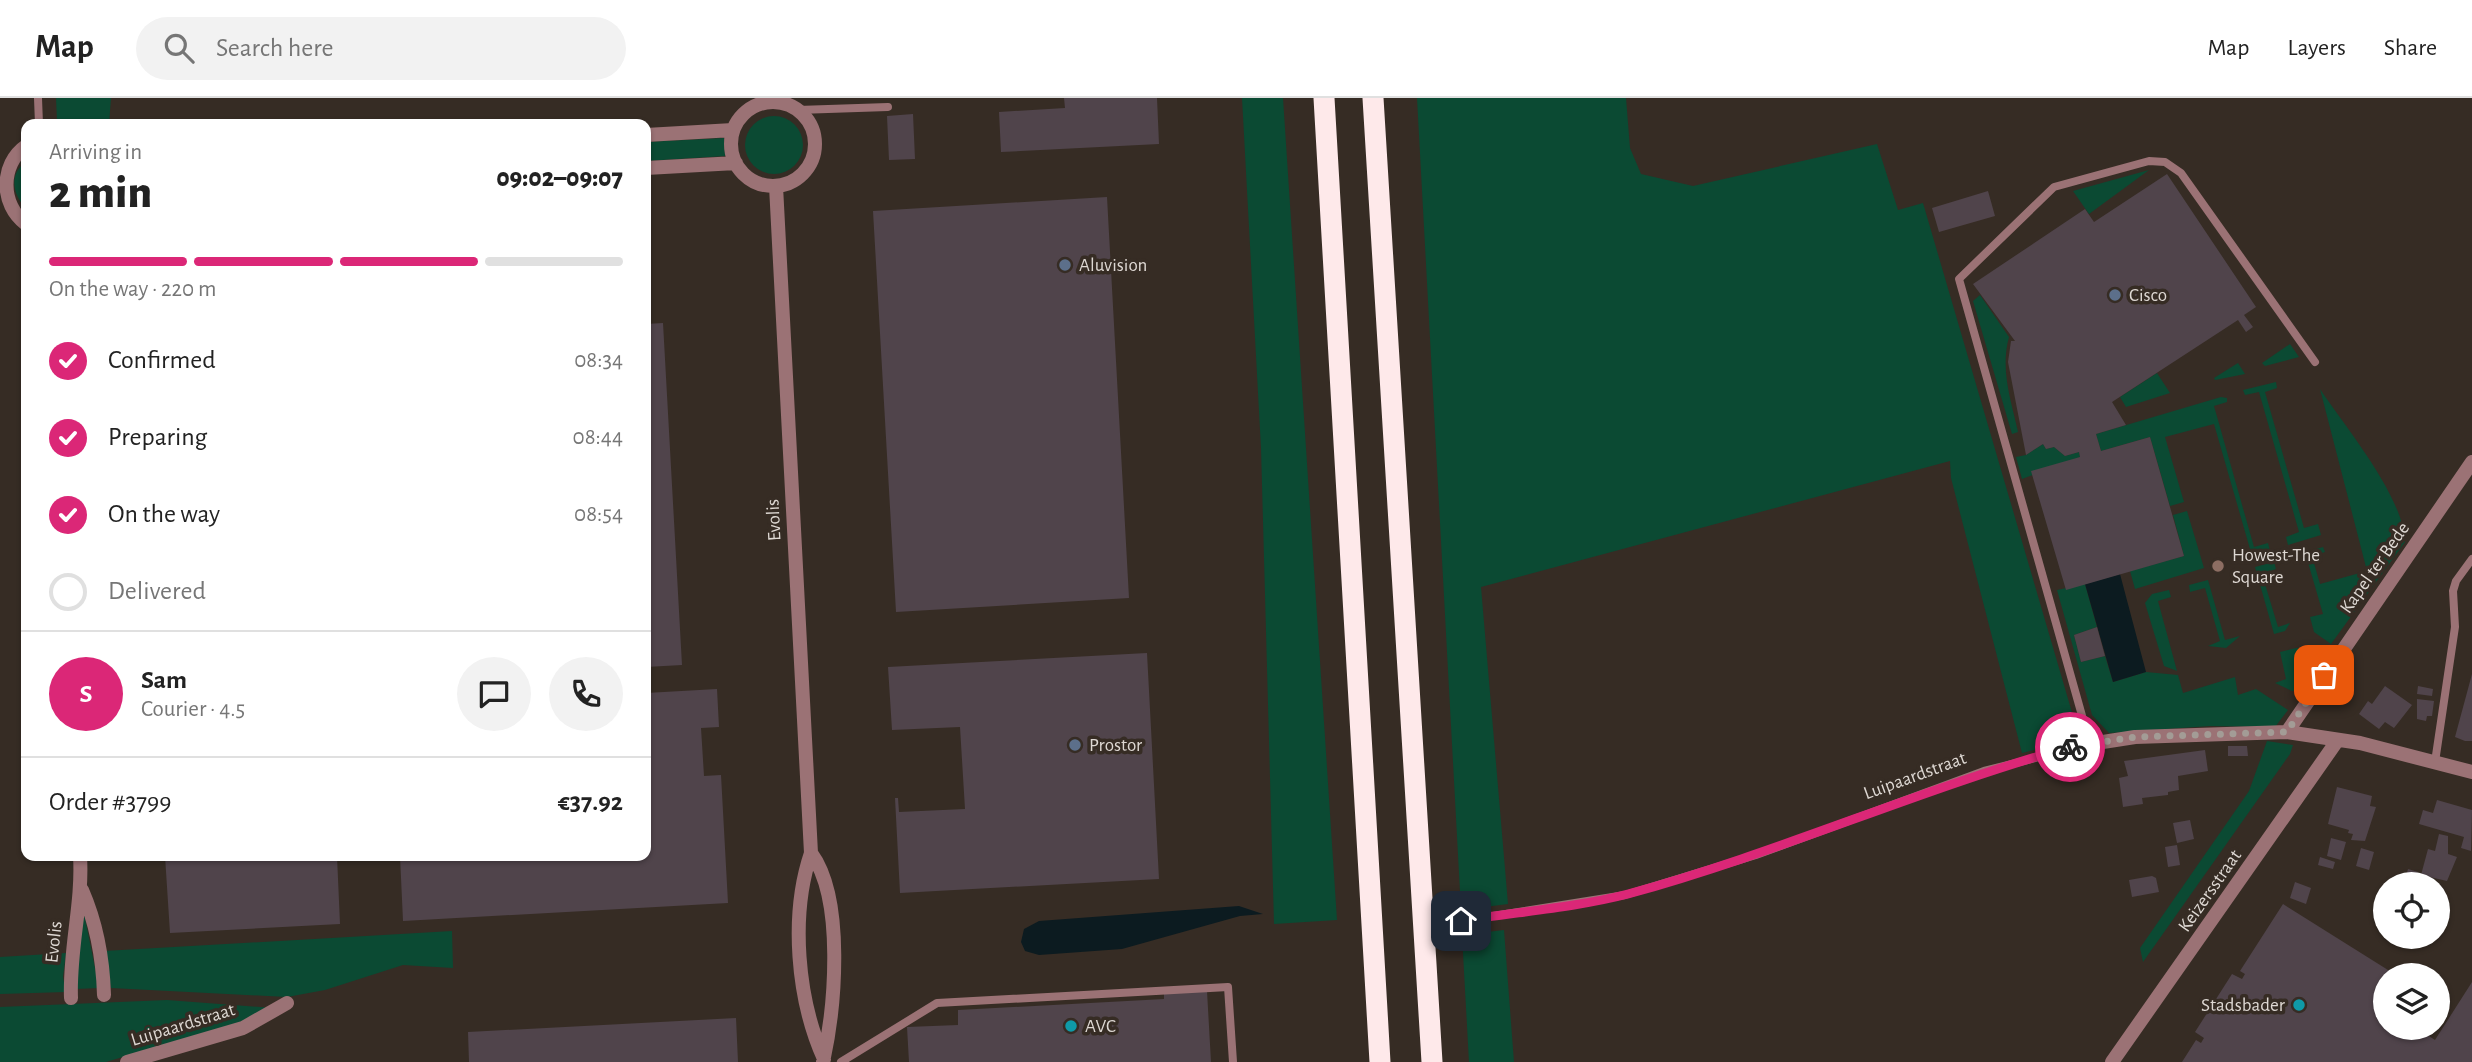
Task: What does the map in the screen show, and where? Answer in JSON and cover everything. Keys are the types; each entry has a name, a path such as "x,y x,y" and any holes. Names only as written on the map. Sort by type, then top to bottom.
{"highway":[{"path":"1324,98 1380,1062"},
{"path":"1373,98 1432,1062"}],"street":[{"path":"769,100 798,110 806,117 815,137 813,159 800,177 776,186 748,179 736,163 731,148 733,130 752,107 769,100"},
{"path":"651,135 733,130"},
{"path":"21,149 1,170 2,202 21,221"},
{"path":"651,168 736,163"},
{"name":"Evolis","path":"776,186 811,853 806,868 800,927 801,967 817,1044 823,1060"},
{"name":"Kapel ter Bede","path":"2287,732 2472,462"},
{"name":"Luipaardstraat","path":"2090,744 2135,737 2287,732 2360,743 2472,772"},
{"name":"Keizersstraat","path":"2112,1062 2337,741"},
{"name":"Evolis","path":"811,853 820,865 832,926 835,965 829,1041 823,1060"},
{"name":"Evolis","path":"71,998 72,950 82,890 80,861"},
{"name":"Evolis","path":"82,890 89,905 104,995"},
{"name":"Luipaardstraat","path":"127,1062 243,1028 287,1003"}],"lane":[{"path":"38,98 39,119"},
{"path":"798,110 888,107"},
{"path":"2090,744 1959,279 2054,187 2149,161 2165,162 2180,173 2315,362"},
{"path":"2435,762 2455,627 2453,591 2456,581 2472,559"},
{"name":"Luipaardstraat","path":"1461,921 1625,895 1756,855 1984,771 2090,744"},
{"path":"841,1062 937,1003 1228,987 1233,1062"}],"green space":[{"path":"56,98 111,98 109,119 57,119"},
{"path":"1242,98 1283,98 1337,920 1274,924 1261,448"},
{"path":"1417,98 1626,98 1630,148 1641,174 1693,186 1877,144 1898,210 1923,203 2078,733 2071,741 2022,753 1951,478 1950,461 1481,587 1508,904 1461,910"},
{"path":"774,116 790,121 798,129 803,145 798,161 790,169 774,174 758,169 750,161 745,145 750,129 758,121"},
{"path":"724,138 725,156 651,161 651,142"},
{"path":"21,166 21,202 14,185"},
{"path":"2149,170 2089,214 2073,191"},
{"path":"1980,295 2009,337 2006,373 2018,432 2012,434 1973,301"},
{"path":"2290,344 2299,357 2265,366 2262,363"},
{"path":"2238,363 2245,374 2215,380 2214,378"},
{"path":"2157,373 2170,393 2126,407 2120,397"},
{"path":"2276,382 2277,388 2265,392 2304,528 2318,524 2321,535 2288,545 2286,537 2299,532 2259,392 2245,395 2243,390"},
{"path":"2320,389 2385,484 2402,524 2405,542 2331,644 2314,632 2310,617 2323,614 2307,559 2294,562 2293,556 2323,547 2325,552 2312,556 2320,584 2367,571"},
{"path":"2221,397 2227,398 2227,402 2214,406 2254,547 2268,543 2270,551 2252,556 2214,424 2165,437 2184,502 2170,506 2150,437 2101,451 2096,434"},
{"path":"2043,444 2046,449 2054,447 2065,456 2079,452 2080,457 2022,479 2016,457 2026,455"},
{"path":"2187,511 2204,568 2135,589 2130,571 2184,556 2173,515"},
{"path":"2274,562 2276,569 2262,574 2278,627 2290,623 2285,631 2274,634 2255,567"},
{"path":"2208,580 2225,640 2240,636 2226,648 2208,646 2220,641 2205,588 2190,592 2189,585"},
{"path":"2085,584 2097,627 2074,635 2081,662 2105,656 2113,682 2146,672 2178,675 2183,693 2235,677 2238,695 2256,689 2288,710 2275,727 2210,726 2109,733 2092,715 2057,590"},
{"path":"2169,590 2171,597 2158,601 2177,671 2164,666 2145,603 2152,594"},
{"path":"2302,648 2320,661 2301,689 2292,691 2275,683 2286,679 2280,652"},
{"path":"2267,741 2293,745 2290,754 2143,962 2140,948 2249,791"},
{"path":"83,908 99,988 76,989"},
{"path":"1504,930 1514,1062 1469,1062 1462,935"},
{"path":"452,931 453,968 403,965 325,990 287,997 111,988 104,951"},
{"path":"66,953 63,977 66,992 0,994 0,957"},
{"path":"167,1000 274,1008 260,1016 106,1062 0,1062 0,1007"}],"shaded area":[{"path":"2120,574 2146,672 2113,682 2085,584"},
{"path":"1239,906 1263,914 1240,916 1122,949 1039,955 1025,951 1021,942 1024,929 1039,921"}],"building":[{"path":"1064,98 1157,98 1159,144 1001,152 999,112 1065,108"},
{"path":"913,114 915,159 889,160 887,116"},
{"name":"Cisco","path":"2167,174 2256,307 2244,315 2253,327 2246,332 2238,320 2112,402 2126,425 2096,434 2101,451 2150,437 2184,556 2066,590 2031,471 2080,457 2079,452 2065,456 2054,447 2046,449 2043,444 2026,455 2008,362 2011,341 2015,341 1973,284 2085,209 2094,222"},
{"path":"1988,191 1995,216 1939,232 1932,208"},
{"path":"1107,197 1129,598 896,612 873,211"},
{"path":"663,323 682,665 651,667 651,324"},
{"path":"2097,627 2105,656 2081,662 2074,635"},
{"path":"1147,653 1159,879 900,893 895,798 898,798 899,812 965,809 960,727 892,730 888,667"},
{"path":"2472,674 2472,741 2465,741 2455,737"},
{"path":"2385,686 2412,705 2394,728 2385,722 2379,729 2359,714 2368,701 2372,704"},
{"path":"2418,686 2433,689 2432,696 2417,694"},
{"path":"717,689 719,727 701,728 704,776 721,775 728,903 403,921 400,861 651,861 651,693"},
{"path":"2417,699 2434,701 2432,716 2427,716 2426,721 2417,719"},
{"path":"2228,746 2247,746 2248,756 2228,756"},
{"path":"2205,750 2208,771 2178,776 2179,790 2168,792 2168,795 2142,798 2143,804 2123,807 2119,778 2128,776 2124,761"},
{"path":"2337,787 2372,796 2370,806 2376,807 2365,841 2351,840 2353,834 2348,833 2349,830 2328,824"},
{"path":"2437,800 2472,810 2471,851 2461,848 2464,837 2419,824 2423,810 2433,813"},
{"path":"2190,820 2194,839 2177,843 2173,823"},
{"path":"2439,834 2448,836 2448,854 2457,857 2450,874 2422,872 2428,849 2435,851"},
{"path":"2331,838 2346,842 2341,860 2327,856"},
{"path":"2177,845 2180,865 2168,867 2165,847"},
{"path":"2361,848 2374,852 2369,870 2356,866"},
{"path":"2320,857 2335,862 2333,869 2318,865"},
{"path":"165,861 337,861 340,924 170,933"},
{"path":"2152,876 2156,878 2159,892 2132,897 2129,880"},
{"path":"2295,882 2311,888 2306,904 2290,898"},
{"name":"Stadsbader","path":"2283,904 2377,963 2373,963 2373,1040 2450,1040 2450,1016 2472,982 2472,1062 2182,1062 2196,1040 2201,1043 2204,1038 2195,1032 2232,974 2242,979 2245,974 2240,971"},
{"name":"AVC","path":"1207,991 1211,1062 909,1062 907,1027 958,1025 958,1010 1164,999 1164,993"},
{"path":"736,1018 738,1062 469,1062 468,1032"}],"way so far":[{"path":"2070,747 2135,737 2287,732 2324,675"}],"place":[{"name":"Aluvision","path":"1065,265"},
{"name":"Cisco","path":"2115,295"},
{"name":"Howest-The Square","path":"2218,566"},
{"name":"Prostor","path":"1075,745"},
{"name":"Stadsbader","path":"2299,1005"},
{"name":"AVC","path":"1071,1026"}],"route":[{"path":"1461,921 1625,895 1756,855 1984,771 2070,747"}]}
